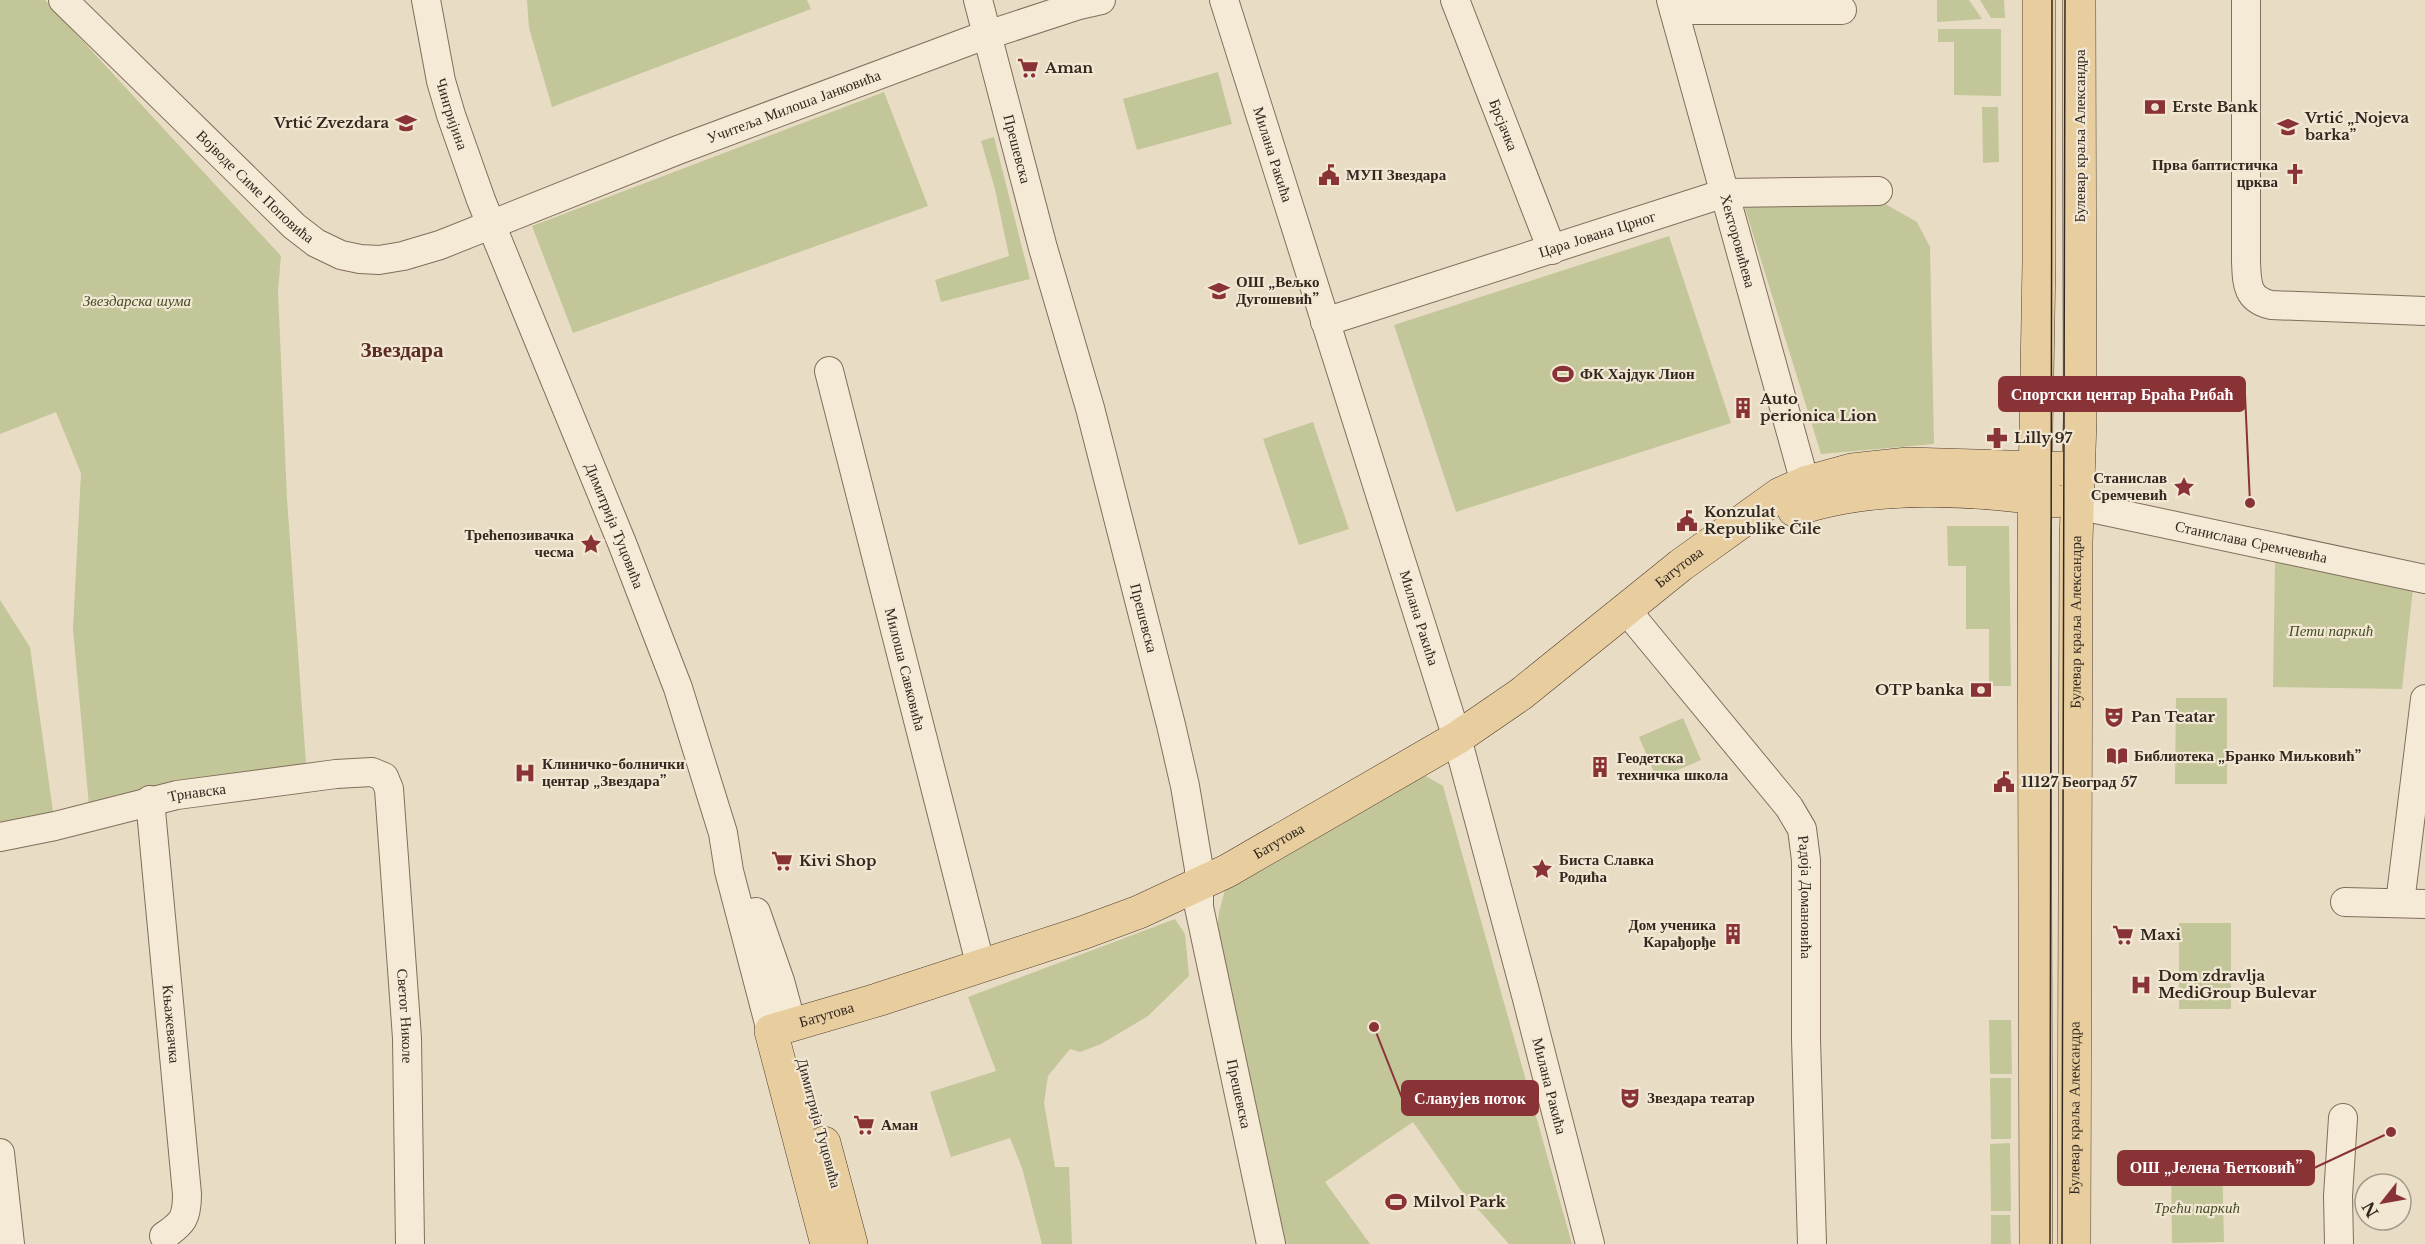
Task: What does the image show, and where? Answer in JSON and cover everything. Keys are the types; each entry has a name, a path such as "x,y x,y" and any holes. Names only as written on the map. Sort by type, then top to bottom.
{"main road":[{"path":"2036,1244 2035,483 2039,262 2039,0"},
{"name":"Булевар краља Александра","path":"2074,1244 2077,505 2080,420 2079,0"},
{"name":"Батутова","path":"782,1028 981,967 1109,923 1198,886 1457,738 1521,694 1682,565 1725,536 1754,511 1780,494 1805,483 1852,470 1908,464 2035,483 2077,505"},
{"name":"Батутова","path":"1725,536 1798,508 1852,495 1958,492 2007,494 2078,469"},
{"name":"Димитрија Туцовића","path":"782,1028 827,1244"},
{"name":"Димитрија Туцовића","path":"782,1028 851,1244"}],"street":[{"name":"Чингријина","path":"426,0 441,81 491,224"},
{"name":"Прешевска","path":"978,0 1043,248 1089,408 1171,725 1185,786 1199,869 1199,907 1270,1244"},
{"name":"Учитеља Милоша Јанковића","path":"491,224 678,150 987,35 1101,0"},
{"name":"Милана Ракића","path":"1224,0 1457,738 1590,1244"},
{"name":"Брсјачка","path":"1455,0 1552,250"},
{"path":"2246,0 2246,261 2247,280 2252,295 2260,302 2271,305 2425,311"},
{"name":"Војводе Симе Поповића","path":"73,4 294,226 329,251 360,259 379,260 440,245 491,224"},
{"path":"1672,5 1842,10"},
{"name":"Хекторовићева","path":"1672,5 1805,483"},
{"name":"Цара Јована Црног","path":"1325,322 1725,193 1878,191"},
{"name":"Димитрија Туцовића","path":"491,224 650,613 678,688 723,833 729,871 782,1028"},
{"name":"Милоша Савковића","path":"829,371 981,967"},
{"name":"Станислава Сремчевића","path":"2077,505 2424,570"},
{"name":"Радоја Домановића","path":"1628,609 1637,623 1789,807 1802,829 1806,860 1806,1039 1812,1244"},
{"path":"2345,902 2412,904 2425,699"},
{"name":"Трнавска","path":"0,837 55,826 150,800 177,795 354,773 372,772 384,777 389,789"},
{"name":"Светог Николе","path":"389,789 407,1038 410,1244"},
{"name":"Књажевачка","path":"150,800 187,1194 187,1213 179,1226 164,1236"},
{"path":"2339,1244 2338,1186 2343,1118"},
{"path":"0,1153 10,1244"}],"green space":[{"name":"Звездарска шума","path":"0,0 45,0 281,256 278,291 287,499 306,764 90,817 73,629 81,473 56,412 0,434"},
{"path":"527,0 807,0 811,9 552,107 529,28"},
{"path":"1937,0 1969,0 1982,19 1937,22"},
{"path":"1980,0 2004,0 2005,18 1991,18"},
{"path":"1938,29 2001,29 2001,96 1954,95 1954,42 1938,42"},
{"path":"1218,72 1232,124 1137,150 1123,99"},
{"path":"884,92 928,206 573,333 532,226"},
{"path":"1982,107 1998,107 1999,162 1983,163"},
{"path":"994,137 1030,279 941,302 935,280 1009,256 995,189 981,141"},
{"path":"1880,201 1917,222 1930,247 1934,444 1821,454 1744,205"},
{"name":"ФК Хајдук Лион","path":"1669,236 1731,423 1456,512 1394,325"},
{"path":"1313,422 1349,529 1299,545 1263,439"},
{"path":"1947,526 2009,526 2011,686 1989,686 1989,629 1966,629 1966,566 1948,566"},
{"name":"Пети паркић","path":"2275,561 2413,589 2402,689 2273,687"},
{"path":"0,600 30,647 55,826 0,837"},
{"path":"2176,698 2227,698 2227,784 2175,784"},
{"path":"1683,718 1701,760 1657,779 1639,737"},
{"path":"1424,775 1443,786 1572,1244 1509,1244 1459,1188 1413,1122 1325,1182 1370,1244 1282,1244 1217,932 1225,890"},
{"path":"1175,919 1185,934 1189,976 1148,1016 1101,1044 1080,1052 1070,1049 1048,1076 1044,1103 1055,1167 1069,1167 1072,1244 1042,1244 1022,1168 1010,1138 951,1157 930,1092 996,1071 968,997"},
{"path":"2179,923 2231,923 2231,1009 2179,1009"},
{"path":"1989,1020 2011,1020 2012,1074 1990,1074"},
{"path":"1990,1078 2011,1078 2011,1139 1991,1139"},
{"path":"2010,1143 2011,1211 1991,1211 1990,1144"},
{"name":"Трећи паркић","path":"2222,1156 2224,1242 2172,1243 2171,1157"},
{"path":"1991,1215 2010,1215 2011,1244 1991,1244"}],"tram line":[{"path":"2050,1244 2052,0"},
{"path":"2062,1244 2065,0"}],"place":[{"name":"Aman","path":"1028,68"},
{"name":"Erste Bank","path":"2155,107"},
{"name":"Vrtić Zvezdara","path":"406,123"},
{"name":"Vrtić „Nojeva barka”","path":"2288,127"},
{"name":"Прва баптистичка црква","path":"2295,174"},
{"name":"МУП Звездара","path":"1329,175"},
{"name":"ОШ „Вељко Дугошевић”","path":"1219,291"},
{"name":"ФК Хајдук Лион","path":"1563,374"},
{"name":"Auto perionica Lion","path":"1743,408"},
{"name":"Lilly 97","path":"1997,438"},
{"name":"Станислав Сремчевић","path":"2184,487"},
{"name":"Спортски центар Браћа Рибаћ","path":"2250,503"},
{"name":"Konzulat Republike Čile","path":"1687,521"},
{"name":"Трећепозивачка чесма","path":"591,544"},
{"name":"OTP banka","path":"1981,690"},
{"name":"Pan Teatar","path":"2114,717"},
{"name":"Библиотека „Бранко Миљковић”","path":"2117,756"},
{"name":"Геодетска техничка школа","path":"1600,767"},
{"name":"Клиничко-болнички центар „Звездара”","path":"525,773"},
{"name":"11127 Београд 57","path":"2004,782"},
{"name":"Kivi Shop","path":"782,861"},
{"name":"Биста Славка Родића","path":"1542,869"},
{"name":"Дом ученика Карађорђе","path":"1733,934"},
{"name":"Maxi","path":"2123,935"},
{"name":"Dom zdravlja MediGroup Bulevar","path":"2141,985"},
{"name":"Славујев поток","path":"1374,1027"},
{"name":"Звездара театар","path":"1630,1098"},
{"name":"Аман","path":"864,1125"},
{"name":"ОШ „Јелена Ћетковић”","path":"2391,1132"},
{"name":"Milvol Park","path":"1396,1202"}],"district":[{"name":"Звездара","path":"402,350"}]}
